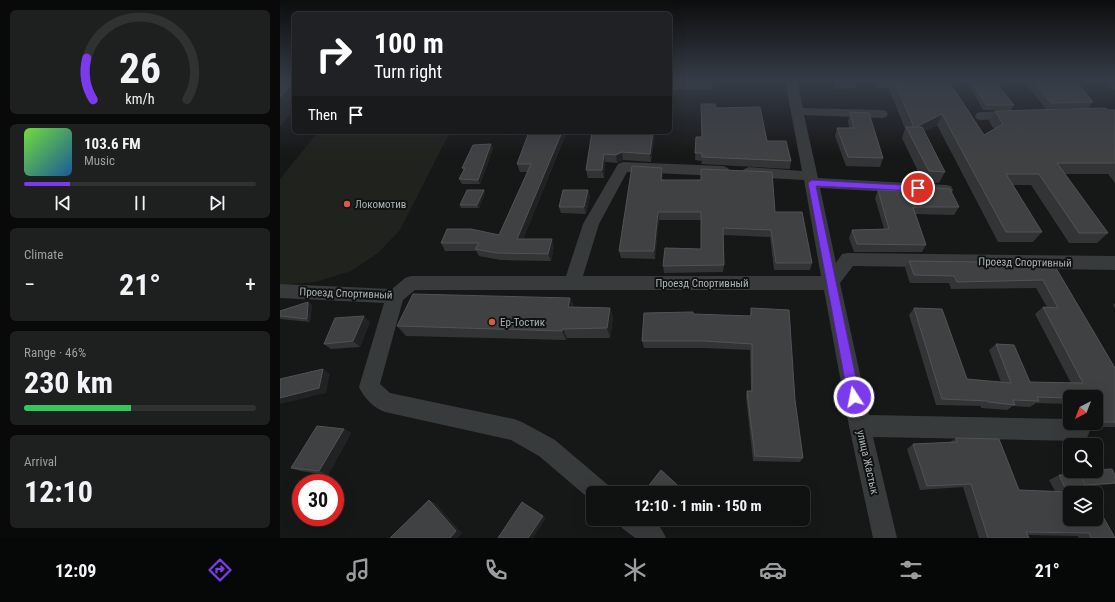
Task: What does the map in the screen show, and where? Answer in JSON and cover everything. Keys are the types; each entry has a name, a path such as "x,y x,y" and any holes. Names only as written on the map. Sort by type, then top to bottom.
{"street":[{"name":"улица Жастык","path":"795,105 860,426 885,538"},
{"path":"796,111 882,114"},
{"path":"981,116 1028,115"},
{"path":"572,283 591,224 623,167 811,179 948,190"},
{"name":"Проезд Спортивный","path":"280,291 396,296 411,283 832,283 848,259 1115,263"},
{"path":"396,296 369,387 385,402 514,430 546,448 592,486"},
{"path":"860,426 1063,430"},
{"path":"639,526 654,538"}],"shaded area":[{"name":"Локомотив","path":"316,134 449,134 400,230 378,253 351,271 316,282 280,285 280,179"}],"building":[{"path":"701,105 715,105 716,108 760,107 767,141 786,141 791,161 702,157 702,153 695,153 696,137 702,137"},
{"path":"905,105 964,105 984,135 1003,124 995,111 1105,108 1107,110 1115,110 1115,163 1057,163 1108,233 1079,233 1039,174 1006,174 1042,232 1006,232 942,114 916,127 922,127 945,172 929,171 906,127 914,127"},
{"path":"850,112 869,113 883,158 848,157 837,128 854,128"},
{"path":"528,134 561,134 517,239 552,239 548,254 496,253 475,249 479,243 441,243 447,229 471,229 499,235 531,164 517,164"},
{"path":"592,134 653,134 650,154 622,152 616,155 604,154 602,170 586,170"},
{"path":"491,144 478,180 459,179 465,168 462,168 473,145"},
{"path":"632,166 662,168 661,180 701,180 701,169 772,172 775,212 802,212 812,263 776,263 771,230 723,228 724,265 663,266 665,248 701,249 701,212 658,212 654,251 619,251"},
{"path":"924,187 950,189 959,207 913,207 926,245 857,244 852,230 889,229 878,190 926,192"},
{"path":"467,190 484,190 477,205 460,205"},
{"path":"563,190 588,190 584,207 559,207"},
{"path":"909,261 1053,263 1115,368 1115,422 1103,422 1103,390 1063,390 1063,398 1037,397 1039,401 1013,400 1015,405 988,401 942,399 914,308 942,309 967,379 1011,383 996,344 1014,345 1030,382 1083,383 1043,307 1058,308 1043,280 957,282 954,276 914,275"},
{"path":"413,294 570,298 568,307 610,308 607,328 563,329 562,331 397,326"},
{"path":"308,302 307,319 280,316 280,311"},
{"path":"751,308 789,310 795,400 803,458 755,456 747,391 752,391 752,344 704,341 642,341 644,313 693,312 693,314 751,316"},
{"path":"364,316 353,341 324,344 335,318"},
{"path":"323,369 319,388 280,398 280,379"},
{"path":"317,426 344,429 319,471 291,468"},
{"path":"956,438 999,439 1019,490 1063,492 1063,526 1103,526 1103,517 1115,538 1091,538 1089,533 1026,532 1029,538 988,538 971,484 927,486 913,444 957,442"},
{"path":"1112,469 1115,475 1115,483 1085,485 1082,478 1103,478 1103,470"},
{"path":"661,470 678,486 648,486"},
{"path":"1059,475 1063,475 1063,478 1082,478 1086,486 1064,486"},
{"path":"429,500 456,531 450,538 390,538"},
{"path":"522,502 543,516 528,538 498,538"}],"place":[{"name":"Локомотив","path":"347,204"},
{"name":"Ер-Тостик","path":"492,322"}],"route":[{"path":"854,397 812,183 918,188"}]}
